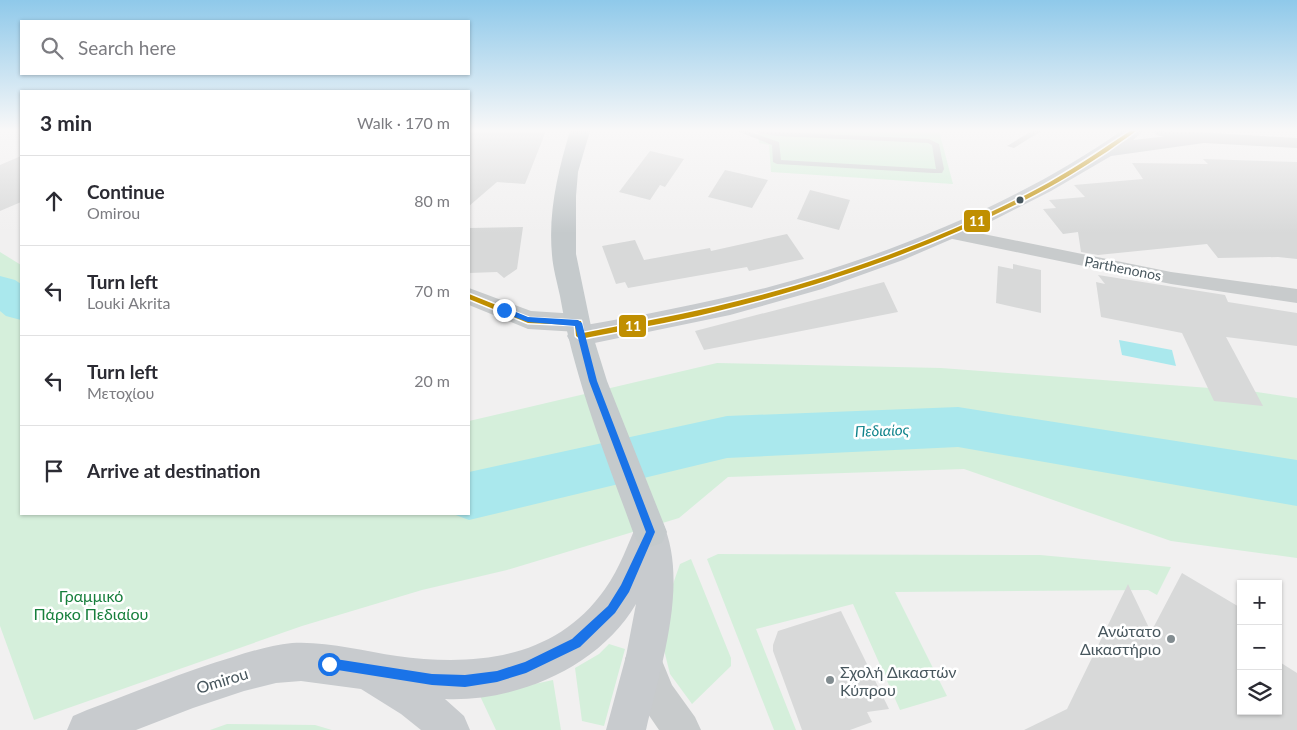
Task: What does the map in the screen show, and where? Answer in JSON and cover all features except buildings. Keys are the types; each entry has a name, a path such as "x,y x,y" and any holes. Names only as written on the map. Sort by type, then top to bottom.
{"main road":[{"path":"570,165 563,225 564,254 579,330 593,381 650,530 656,554 657,577 651,627 626,730"},
{"path":"579,330 689,315 771,295 841,274 949,233 1028,195 1080,165"},
{"name":"Omirou","path":"87,730 198,686 250,671 292,662 329,664 432,679 465,681 497,676 526,667 558,654 576,643 612,609 625,588 650,530"},
{"name":"Omirou","path":"363,670 406,693 436,715 450,730"}],"street":[{"name":"Parthenonos","path":"949,233 1171,278 1297,296"},
{"path":"470,296 528,320 579,330"},
{"path":"643,659 659,698 682,730"}],"lane":[{"path":"830,165 939,171 939,165"}],"green space":[{"path":"770,165 948,165 953,184 771,172"},
{"name":"Γραμμικό Πάρκο Πεδιαίου","path":"0,252 20,264 20,515 470,515 470,421 717,363 941,368 1250,391 1297,398 1297,558 1171,541 964,469 728,477 679,518 507,570 422,590 302,626 34,720 0,626"},
{"path":"718,554 1040,555 1171,567 1157,595 1148,590 895,592 947,696 900,710 853,604 756,629 796,730 774,730 707,559"},
{"path":"691,559 731,658 731,666 692,704 670,674 662,642 673,584 680,564"},
{"path":"609,644 625,649 604,726 582,721 575,668 599,654"},
{"path":"553,680 561,730 496,730 480,696"},
{"path":"227,724 315,725 332,730 210,730"}],"water":[{"path":"1119,340 1172,350 1176,366 1122,355"}],"waterway":[{"name":"Πεδιαίος","path":"0,290 20,304"},
{"name":"Πεδιαίος","path":"470,496 727,437 958,427 1297,483"}],"transit line":[{"name":"11","path":"470,296 528,320 578,323 580,336 675,318 785,291 890,257 991,215 1083,165"}],"place":[{"name":"Ανώτατο Δικαστήριο","path":"1171,639"},
{"name":"Σχολή Δικαστών Κύπρου","path":"830,680"}],"route":[{"path":"329,664 432,679 465,681 497,676 526,667 558,654 576,643 594,628 612,609 638,562 650,528 593,381 578,323 528,320 504,310"}]}
